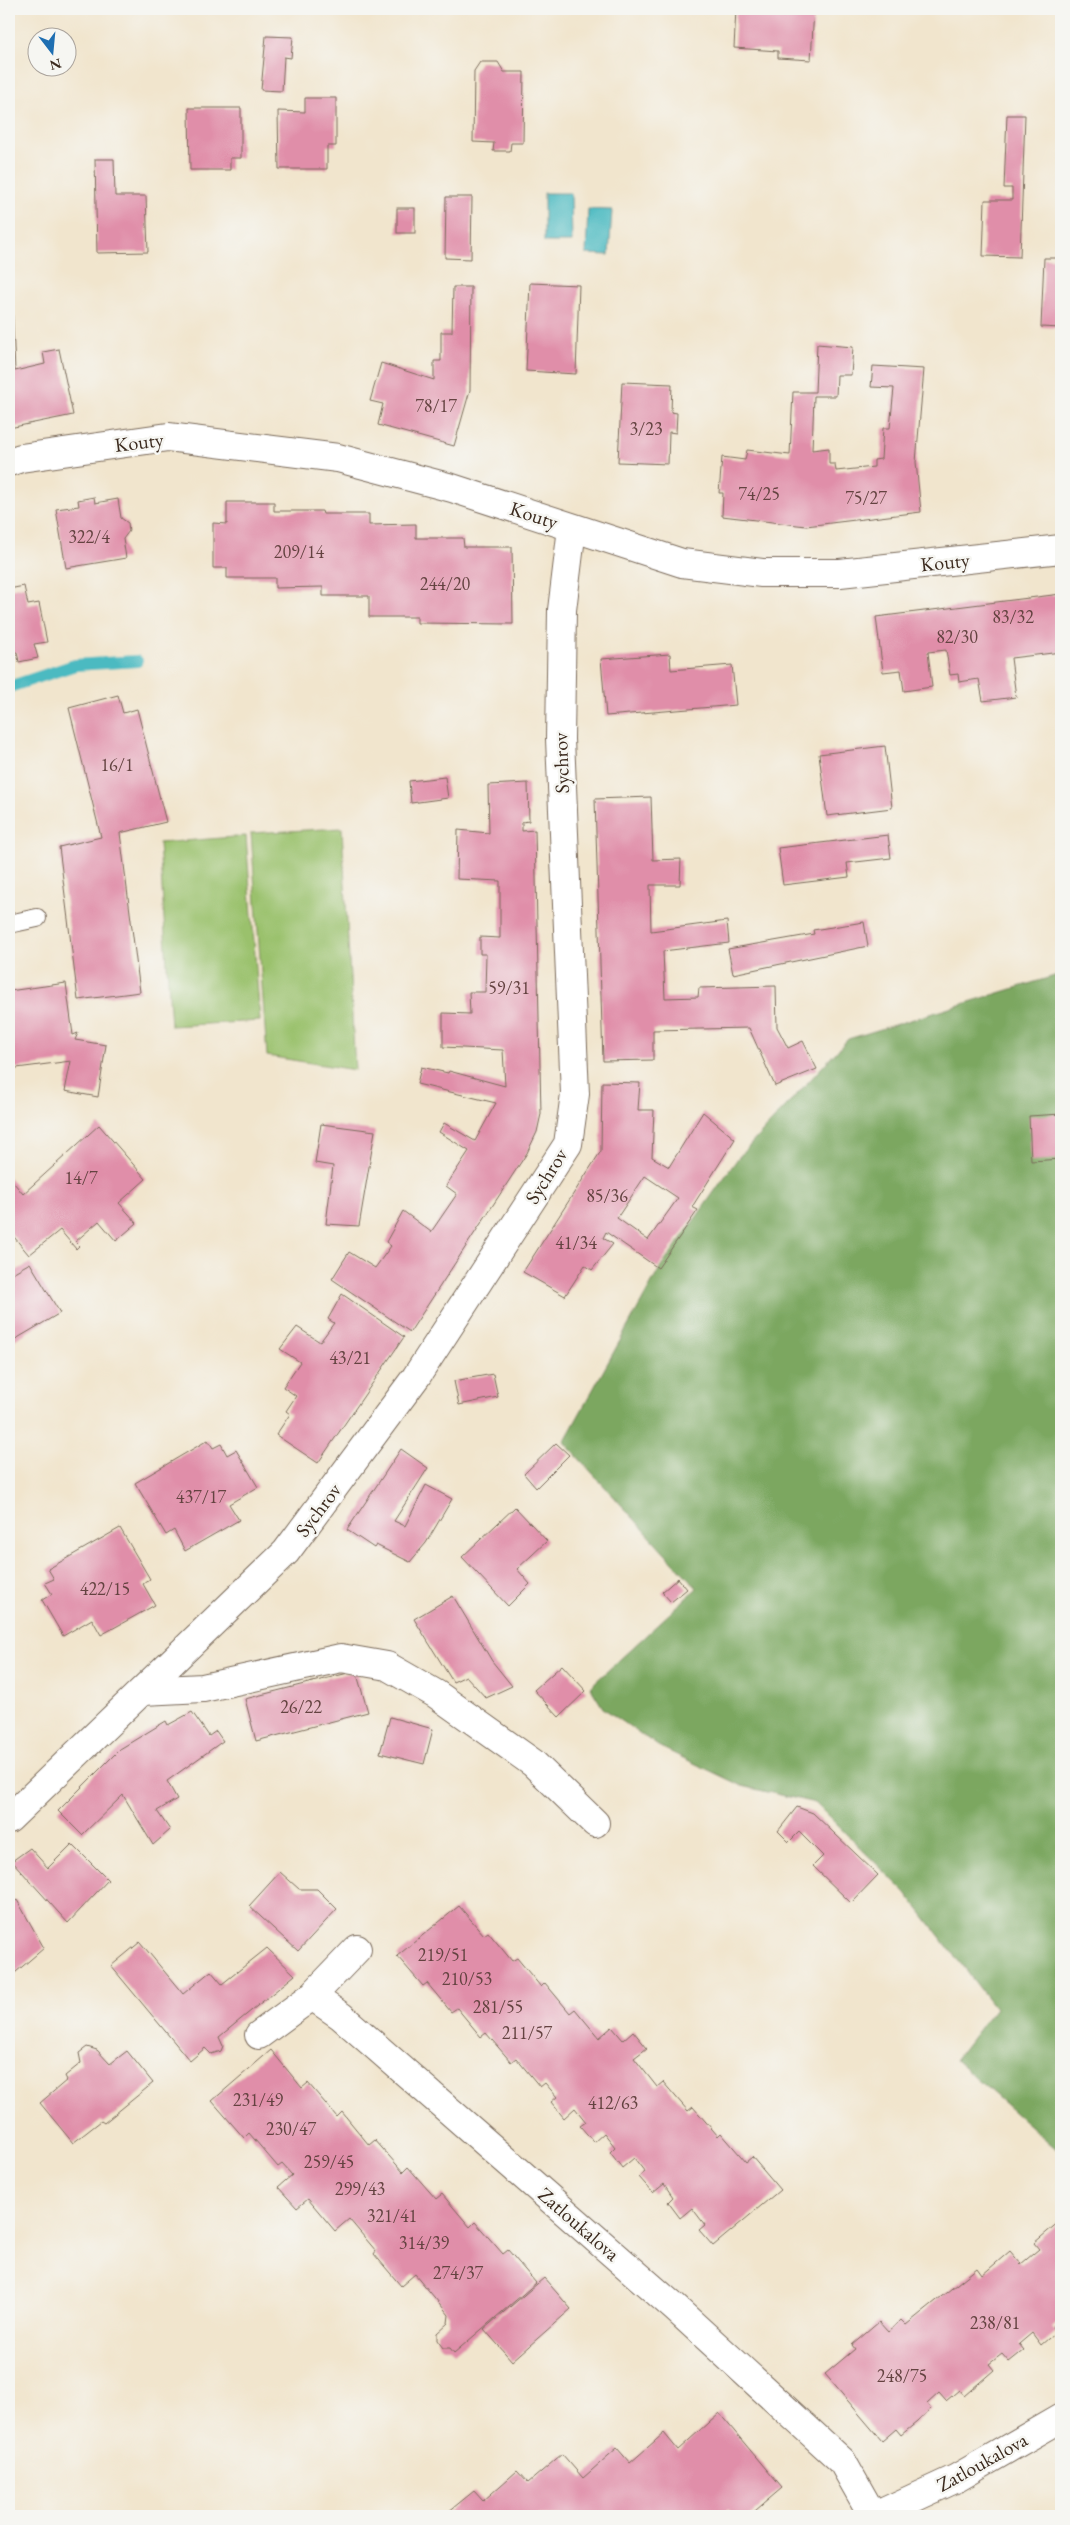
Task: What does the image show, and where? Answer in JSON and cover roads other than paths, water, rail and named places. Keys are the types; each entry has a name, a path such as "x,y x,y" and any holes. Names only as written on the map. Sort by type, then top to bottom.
{"street":[{"name":"Kouty","path":"9,462 21,458 168,437 338,458 452,488 682,563 762,573 840,574 1061,548"},
{"name":"Sychrov","path":"9,1819 286,1552 416,1377 568,1144 575,1094 560,739 562,610 572,528"},
{"path":"144,1690 203,1688 341,1658 387,1666 436,1694 533,1763 596,1823"},
{"path":"259,2035 312,1996 356,1948"},
{"name":"Zatloukalova","path":"312,1996 341,2016 675,2308 828,2448 842,2462 874,2516 957,2478 1061,2418"}],"lane":[{"path":"9,924 37,918"}],"water":[{"path":"544,193 571,193 572,242 544,242"},
{"path":"588,209 612,210 609,255 586,254"}],"waterway":[{"path":"9,687 75,665 137,661"}]}
